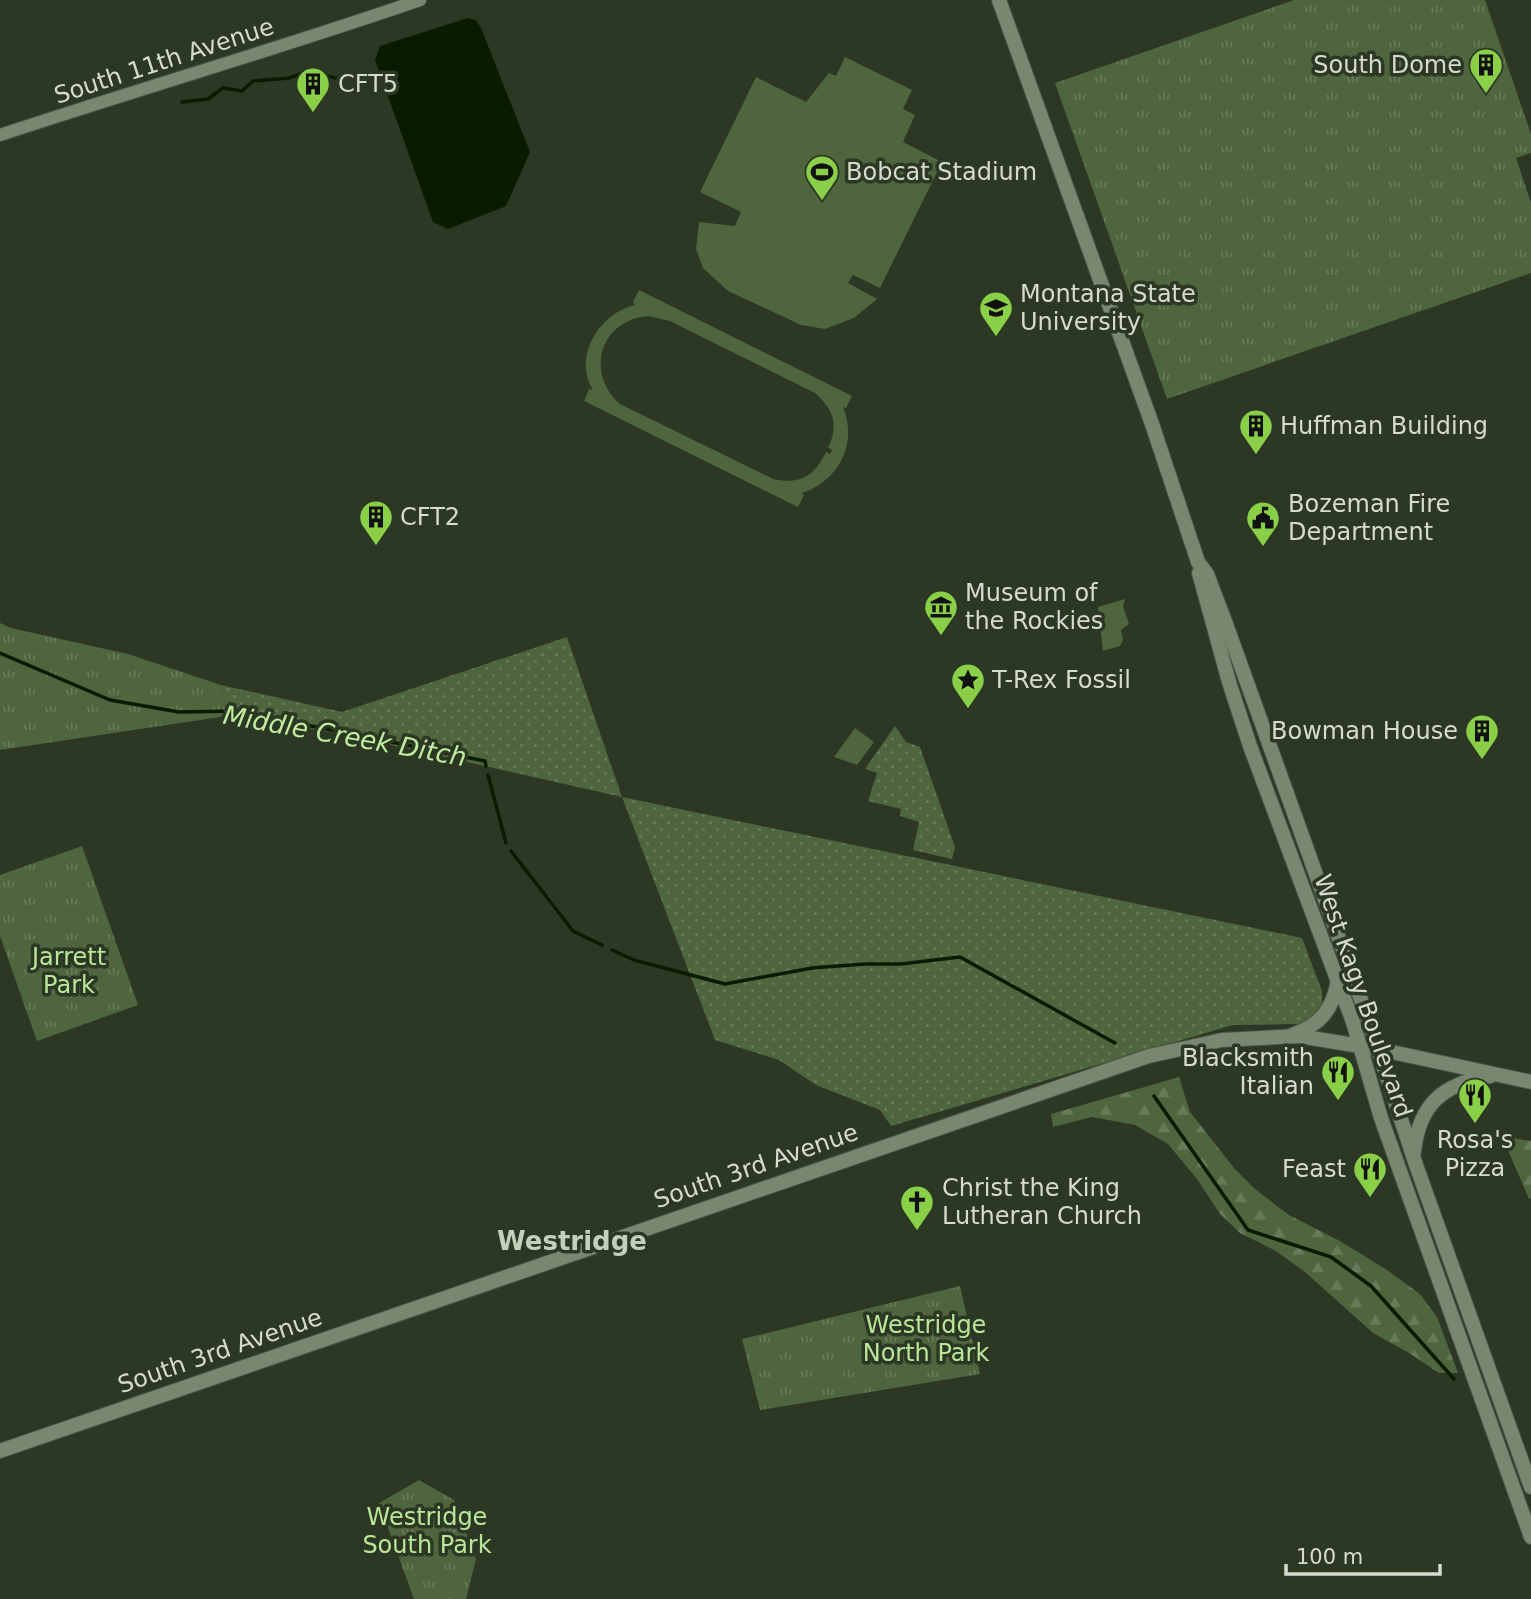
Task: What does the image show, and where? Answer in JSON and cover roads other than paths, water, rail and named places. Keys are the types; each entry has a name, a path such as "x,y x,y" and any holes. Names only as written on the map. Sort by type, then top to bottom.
{"main road":[{"name":"West Kagy Boulevard","path":"999,0 1152,424 1198,562 1199,576 1246,733 1279,828 1338,978 1381,1118 1531,1537"},
{"name":"West Kagy Boulevard","path":"1198,562 1207,574 1226,624 1531,1487"},
{"path":"1290,1036 1317,1023 1325,1016 1335,995 1338,978"},
{"name":"South 3rd Avenue","path":"0,1451 1149,1056 1222,1040 1290,1036 1378,1049 1531,1082"},
{"path":"1413,1157 1416,1135 1433,1102 1455,1085 1496,1074"}],"street":[{"name":"South 11th Avenue","path":"0,135 346,26 420,0"}],"waterway":[{"path":"182,102 208,99 223,88 242,91 253,81 289,78 306,72 336,78 379,74"},
{"name":"Middle Creek Ditch","path":"0,653 110,700 179,712 237,711 485,761 486,766"},
{"name":"Middle Creek Ditch","path":"488,775 506,843"},
{"name":"Middle Creek Ditch","path":"511,851 573,931 602,945"},
{"name":"Middle Creek Ditch","path":"612,950 634,960 725,984 812,968 901,964 960,957 1115,1043"},
{"path":"1154,1096 1248,1230 1331,1257 1371,1286 1454,1379"}],"place":[{"name":"South Dome","path":"1486,95"},
{"name":"CFT5","path":"313,114"},
{"name":"Bobcat Stadium","path":"822,202"},
{"name":"Montana State University","path":"996,338"},
{"name":"Huffman Building","path":"1256,456"},
{"name":"CFT2","path":"376,547"},
{"name":"Bozeman Fire Department","path":"1263,548"},
{"name":"Museum of the Rockies","path":"941,637"},
{"name":"T-Rex Fossil","path":"968,710"},
{"name":"Bowman House","path":"1482,761"},
{"name":"Blacksmith Italian","path":"1338,1102"},
{"name":"Rosa's Pizza","path":"1475,1125"},
{"name":"Feast","path":"1370,1199"},
{"name":"Christ the King Lutheran Church","path":"917,1232"}],"district":[{"name":"Westridge","path":"572,1241"}],"park label":[{"name":"Jarrett Park","path":"69,971"},
{"name":"Westridge North Park","path":"926,1339"},
{"name":"Westridge South Park","path":"427,1531"}]}
